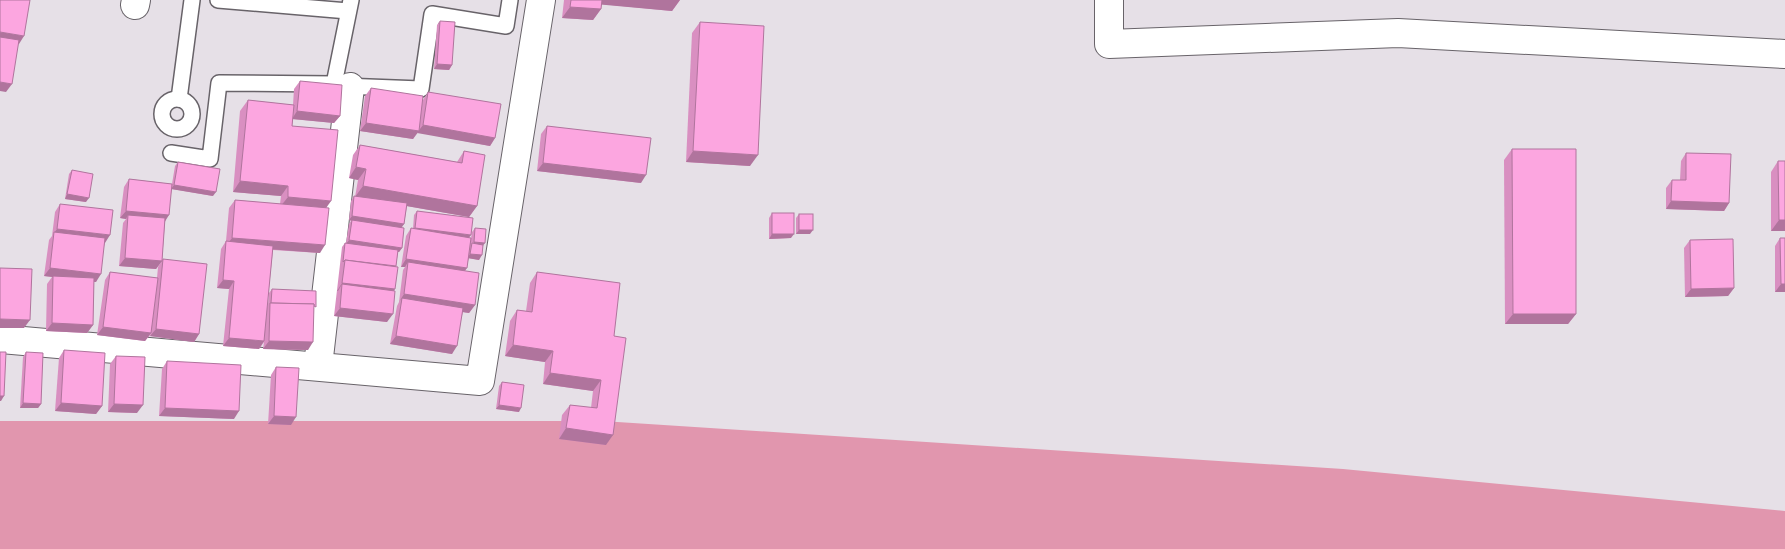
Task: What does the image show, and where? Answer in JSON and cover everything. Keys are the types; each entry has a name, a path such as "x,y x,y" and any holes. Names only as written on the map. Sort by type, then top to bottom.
{"street":[{"path":"0,339 480,381 541,0"},
{"path":"1109,0 1109,44 1398,33 1785,54"},
{"path":"318,366 342,86"}],"lane":[{"path":"178,99 192,0"},
{"path":"218,0 349,6 342,86"},
{"path":"171,154 210,159 219,83 421,89 432,14 506,26 510,0"}],"shaded area":[{"path":"0,421 602,421 1343,469 1785,511 1785,549 0,549"}],"building":[{"path":"0,0 30,0 24,36 0,32"},
{"path":"571,0 602,0 601,9 570,7"},
{"path":"440,21 455,22 452,65 437,64"},
{"path":"700,22 764,26 758,155 693,151"},
{"path":"0,37 19,40 12,84 0,82"},
{"path":"300,81 342,85 340,116 297,111"},
{"path":"371,88 423,96 419,131 366,123"},
{"path":"428,92 501,104 495,138 423,125"},
{"path":"248,100 294,105 292,126 338,130 331,201 288,197 288,186 240,181"},
{"path":"547,126 651,138 646,175 543,163"},
{"path":"360,145 462,163 464,151 485,155 477,206 363,186 366,169 356,167"},
{"path":"1512,149 1576,149 1576,314 1513,314"},
{"path":"1686,153 1731,154 1729,203 1671,201 1672,180 1686,180"},
{"path":"1778,161 1785,161 1785,220 1779,220"},
{"path":"178,162 220,169 216,192 174,185"},
{"path":"72,170 93,174 89,198 67,194"},
{"path":"129,179 172,184 169,215 126,211"},
{"path":"354,196 407,203 404,224 352,216"},
{"path":"235,200 329,208 325,245 232,238"},
{"path":"60,204 113,210 110,235 57,229"},
{"path":"417,211 473,218 471,235 415,228"},
{"path":"772,213 794,213 794,234 772,234"},
{"path":"799,214 813,214 813,230 799,230"},
{"path":"128,215 165,218 162,261 125,258"},
{"path":"352,220 404,228 402,248 349,240"},
{"path":"411,228 471,238 467,268 406,259"},
{"path":"475,228 486,229 485,243 474,242"},
{"path":"54,232 105,238 101,274 50,268"},
{"path":"1780,238 1785,238 1785,284 1781,284"},
{"path":"1733,239 1734,288 1691,289 1690,240"},
{"path":"226,241 273,246 264,341 229,338 234,281 223,280"},
{"path":"345,243 398,250 396,266 345,260 343,262"},
{"path":"472,243 483,245 482,255 470,254"},
{"path":"163,259 207,264 199,334 156,329"},
{"path":"345,260 398,267 395,289 342,283"},
{"path":"408,262 479,273 475,305 404,294"},
{"path":"0,268 32,269 30,320 0,319"},
{"path":"110,272 158,278 151,333 103,327"},
{"path":"537,272 620,283 614,336 626,338 613,435 566,428 570,405 597,408 601,380 550,373 553,351 513,345 517,310 532,312"},
{"path":"53,276 94,278 93,325 52,323"},
{"path":"342,284 395,291 393,314 340,308"},
{"path":"272,289 316,291 316,307 314,304 271,303"},
{"path":"402,298 463,308 457,346 396,336"},
{"path":"270,303 314,304 313,342 269,341"},
{"path":"64,350 105,353 102,406 61,403"},
{"path":"0,352 6,352 4,396 0,396"},
{"path":"26,352 43,353 41,404 23,403"},
{"path":"116,356 145,357 143,405 114,404"},
{"path":"167,361 241,365 239,411 165,408"},
{"path":"276,367 299,368 296,417 274,416"},
{"path":"502,382 524,385 521,408 499,405"}]}
